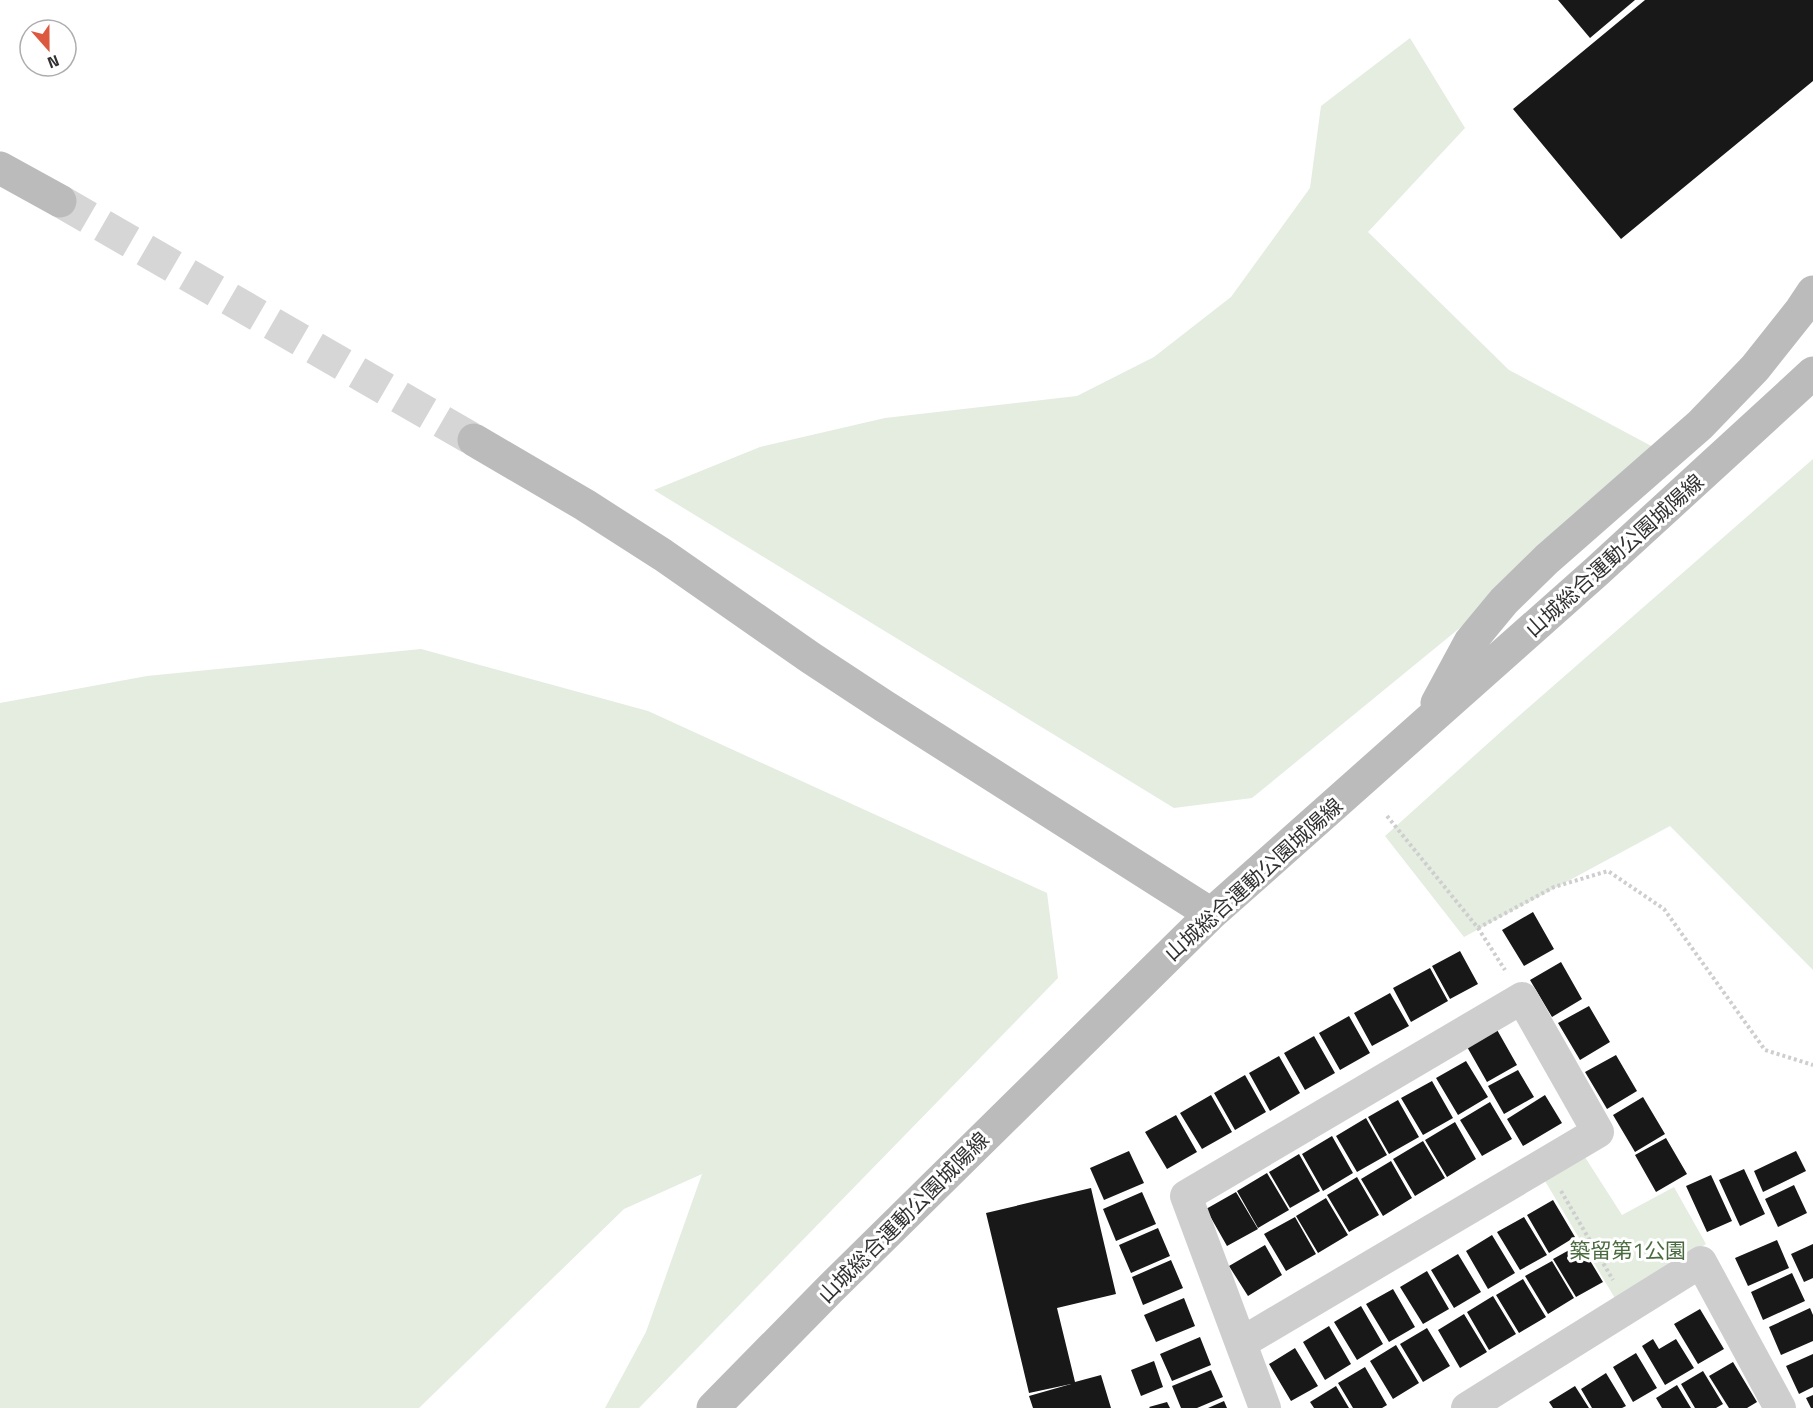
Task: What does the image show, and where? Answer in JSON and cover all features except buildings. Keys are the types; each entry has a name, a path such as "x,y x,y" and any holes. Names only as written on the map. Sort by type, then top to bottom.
{"main road":[{"path":"0,168 60,201"},
{"path":"1426,723 1470,642 1504,601 1547,559 1700,425 1755,368 1813,292"},
{"name":"山城総合運動公園城陽線","path":"713,1408 1211,914 1596,572 1813,373"},
{"path":"474,440 585,505 663,555 884,706 1211,914"}],"street":[{"path":"1241,1343 1598,1132 1522,998 1186,1196 1265,1408"},
{"path":"1467,1408 1701,1262 1780,1408"}],"path":[{"path":"1387,816 1478,928 1522,998"},
{"path":"1478,928 1554,887 1608,871 1664,909 1765,1050 1813,1065"},
{"path":"1544,1163 1629,1307"}],"green space":[{"path":"1410,38 1465,128 1368,232 1509,370 1670,456 1252,798 1174,808 654,490 760,447 885,418 1077,396 1154,357 1231,297 1310,188 1321,106"},
{"path":"1813,459 1813,970 1670,826 1464,937 1385,836"},
{"path":"421,649 648,711 1047,893 1058,978 639,1408 605,1408 646,1332 702,1174 624,1209 419,1408 0,1408 0,703 147,676"},
{"name":"築留第1公園","path":"1583,1154 1622,1215 1674,1187 1706,1244 1616,1300 1542,1176"}],"tunnel":[{"path":"60,201 474,440"}]}
